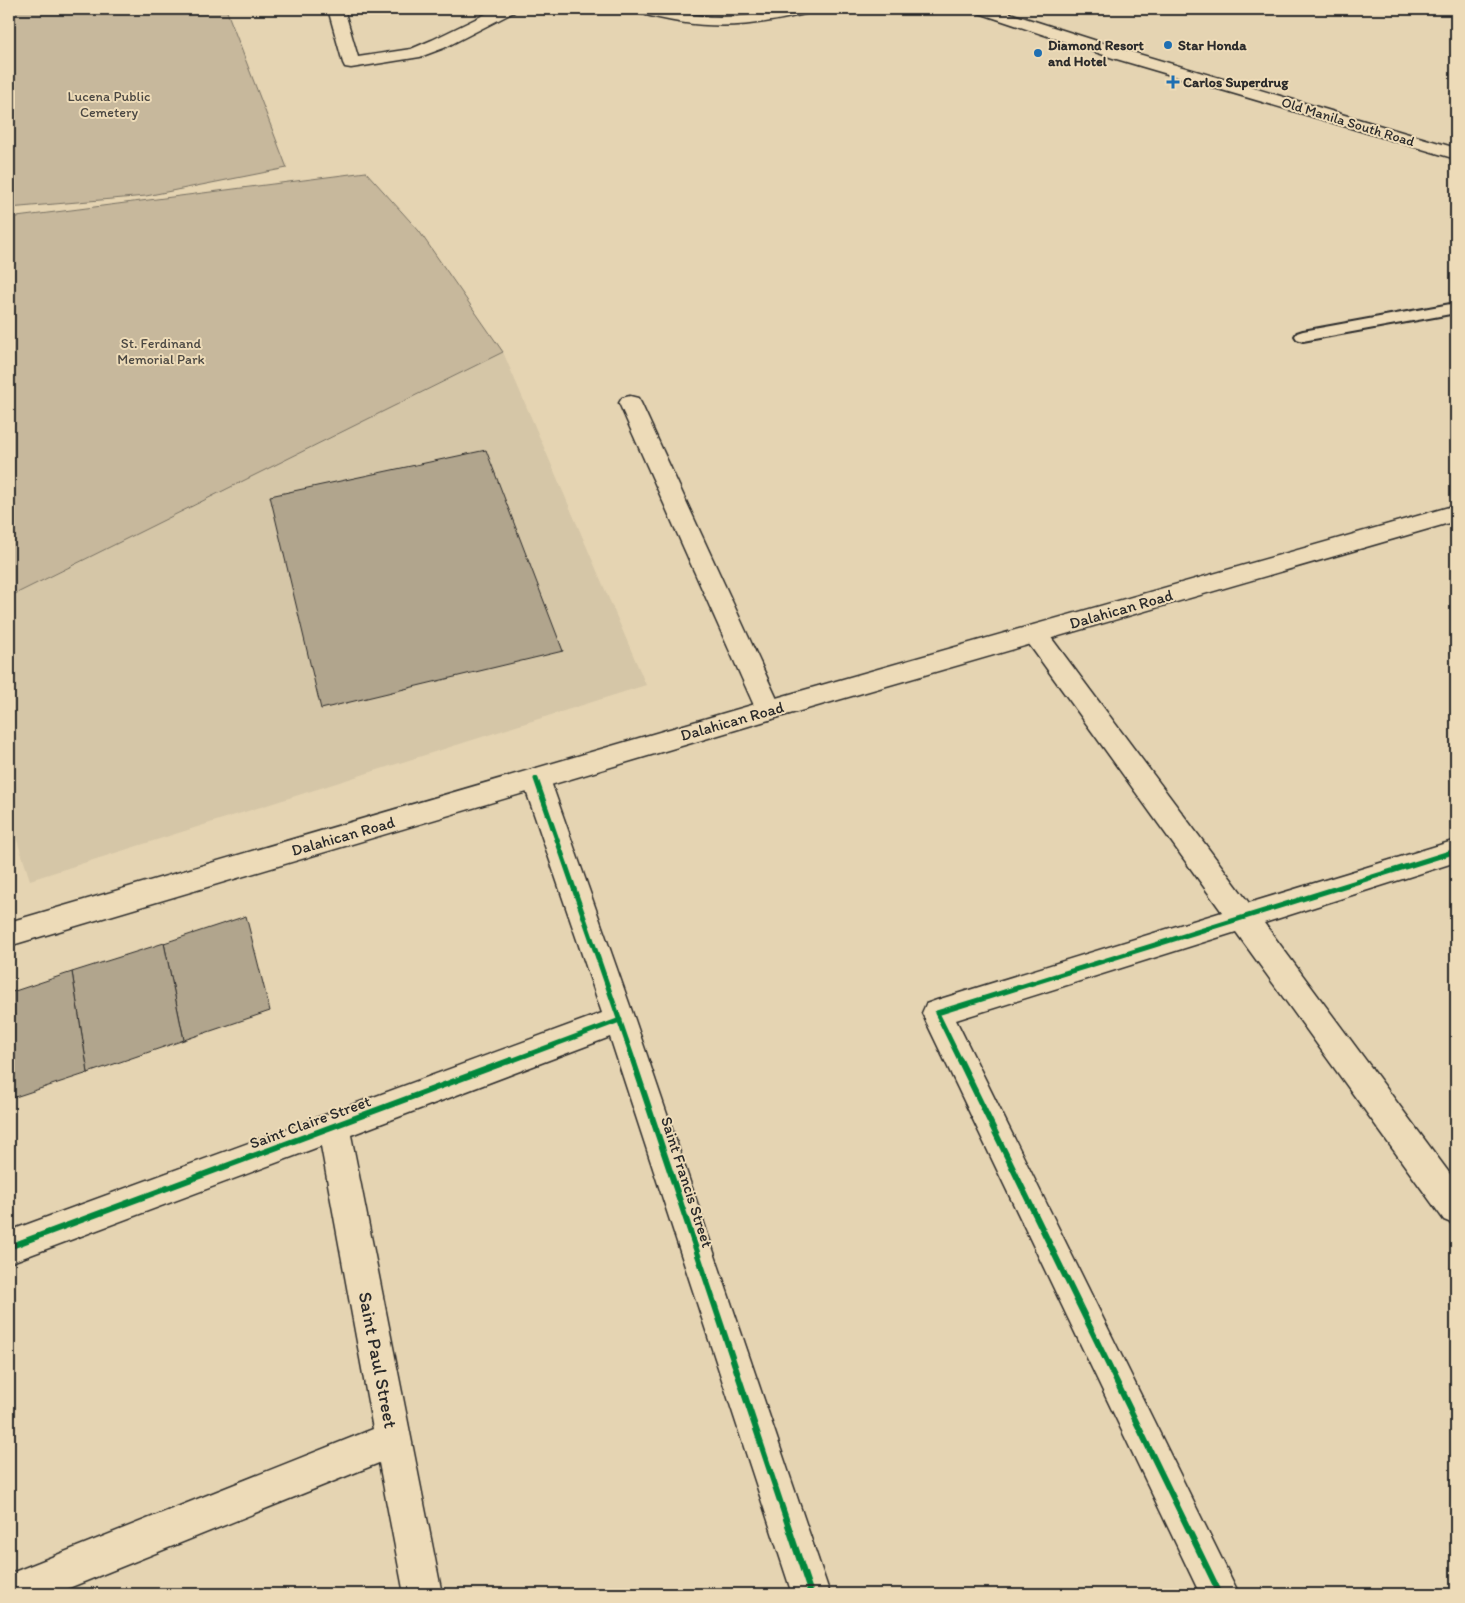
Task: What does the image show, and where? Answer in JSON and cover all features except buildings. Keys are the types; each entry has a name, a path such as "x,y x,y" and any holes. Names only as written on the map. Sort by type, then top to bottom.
{"street":[{"path":"336,9 351,63 414,53 438,44 508,9"},
{"path":"641,9 668,18 718,24 778,17 807,9"},
{"name":"Old Manila South Road","path":"982,9 1119,54 1456,154"},
{"path":"630,404 769,710"},
{"name":"Dalahican Road","path":"9,934 769,710 1456,513"},
{"path":"1035,634 1456,1209"},
{"name":"Saint Francis Street","path":"536,779 620,1020 811,1594"},
{"path":"1220,1594 937,1013 1456,850"},
{"name":"Saint Claire Street","path":"9,1247 620,1020"},
{"name":"Saint Paul Street","path":"333,1126 423,1594"},
{"path":"9,1593 393,1439"}],"lane":[{"path":"1302,336 1456,308"}],"shaded area":[{"path":"503,352 646,685 30,880 9,816 9,597"}],"green space":[{"name":"Lucena Public Cemetery","path":"9,9 226,9 287,168 146,196 9,208"},
{"name":"St. Ferdinand Memorial Park","path":"366,172 419,231 503,352 9,597 9,218"}],"cycle path":[{"path":"536,779 620,1020 811,1594"},
{"path":"1220,1594 937,1013 1456,851"},
{"path":"9,1247 620,1020"}],"place":[{"name":"Star Honda","path":"1168,45"},
{"name":"Diamond Resort and Hotel","path":"1038,53"},
{"name":"Carlos Superdrug","path":"1173,82"}]}
